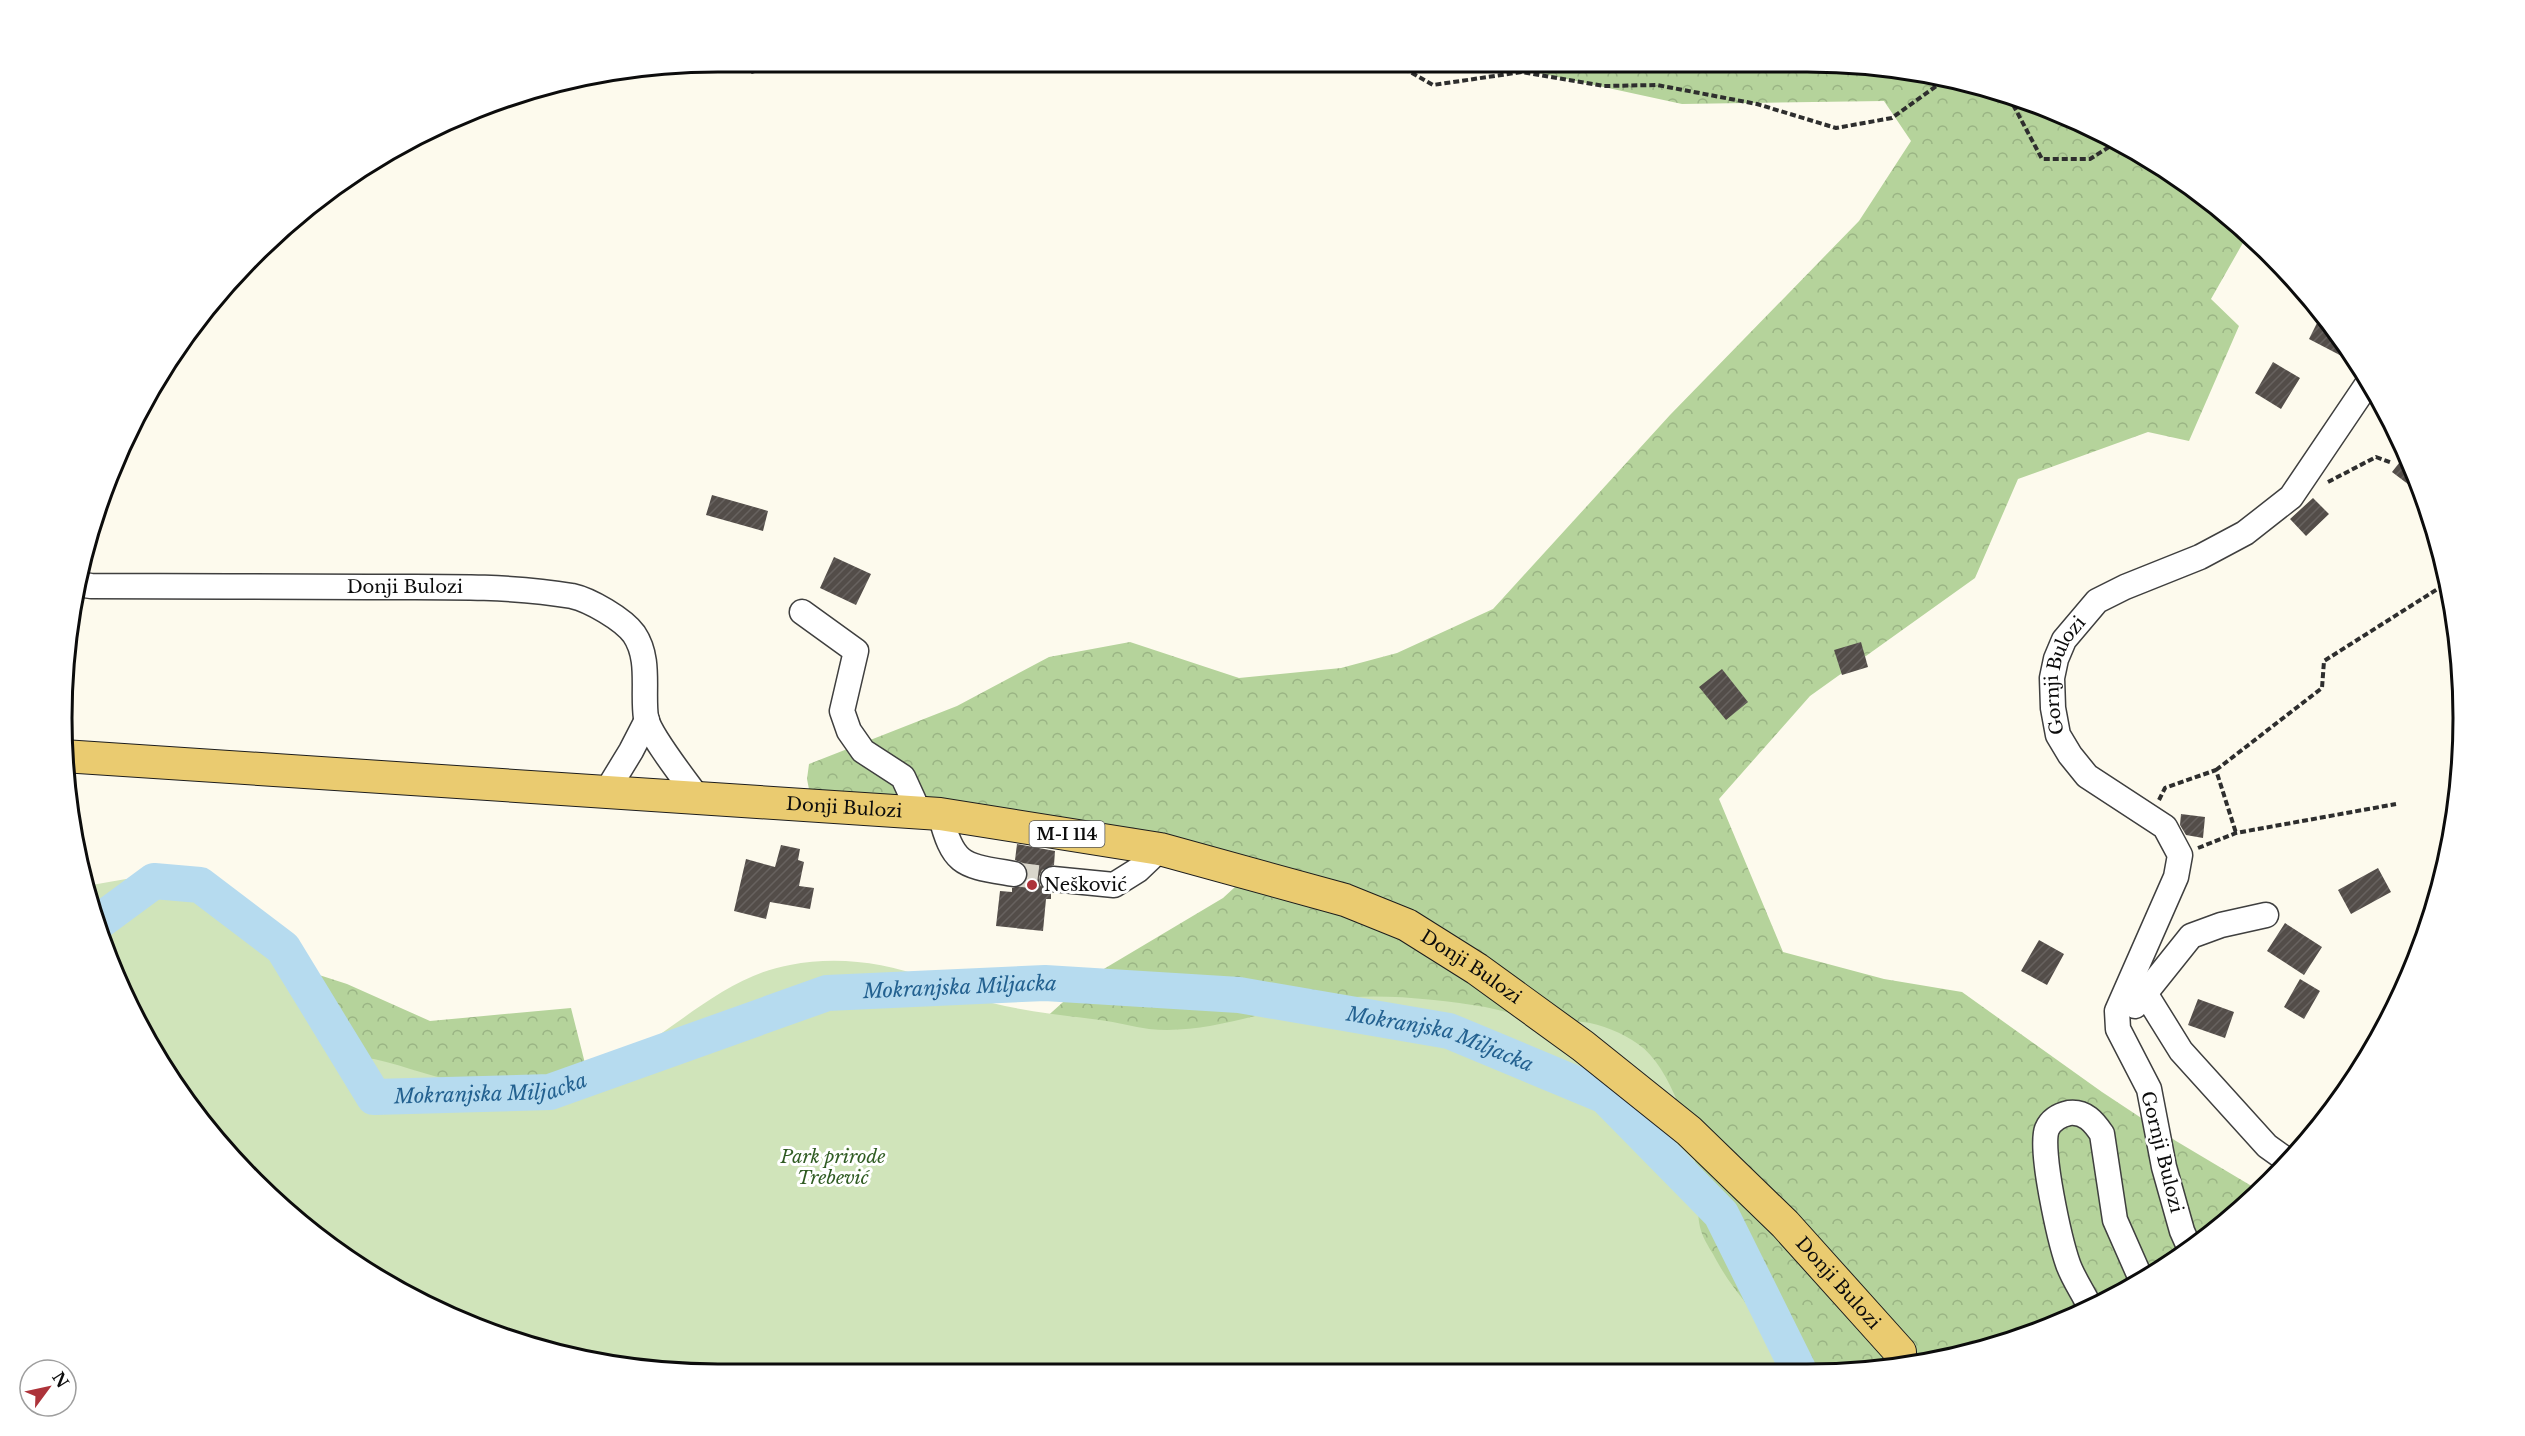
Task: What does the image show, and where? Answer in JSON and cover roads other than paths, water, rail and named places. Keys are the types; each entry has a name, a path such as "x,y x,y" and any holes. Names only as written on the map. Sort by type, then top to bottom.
{"main road":[{"name":"Donji Bulozi","path":"73,757 929,813 1160,849 1345,900 1407,925 1477,969 1583,1046 1689,1131 1785,1224 1900,1352"}],"street":[{"name":"Gornji Bulozi","path":"2186,1241 2164,1167 2149,1089 2118,1029 2117,1011 2176,877 2180,855 2165,827 2101,787 2087,776 2070,755 2058,735 2053,708 2052,678 2056,659 2064,640 2097,601 2125,587 2200,557 2245,533 2291,497 2363,390"},
{"name":"Donji Bulozi","path":"86,585 476,587 575,597 623,622 634,634 640,646 644,665 646,720 631,751 606,792"},
{"name":"Donji Bulozi","path":"802,612 856,651 842,711 849,730 863,751 903,777 929,813"},
{"name":"Donji Bulozi","path":"646,720 698,798"},
{"path":"929,813 959,858 976,867 1014,874"},
{"path":"1053,879 1114,885 1138,870 1160,849"},
{"path":"2118,1029 2192,936 2221,925 2266,915"},
{"path":"2145,993 2181,1051 2267,1146 2281,1156"},
{"path":"2086,1300 2069,1266 2057,1220 2046,1150 2047,1130 2057,1117 2069,1113 2082,1115 2094,1123 2102,1134 2115,1220 2138,1272"}],"waterway":[{"name":"Mokranjska Miljacka","path":"104,918 154,881 200,885 283,948 374,1097 550,1092 827,993 1045,983 1239,995 1449,1031 1605,1096 1721,1214 1796,1364"}],"tunnel":[{"path":"1014,874 1053,879"}],"place":[{"name":"Nešković","path":"1032,885"}],"park label":[{"name":"Park prirode Trebević","path":"833,1167"}]}
